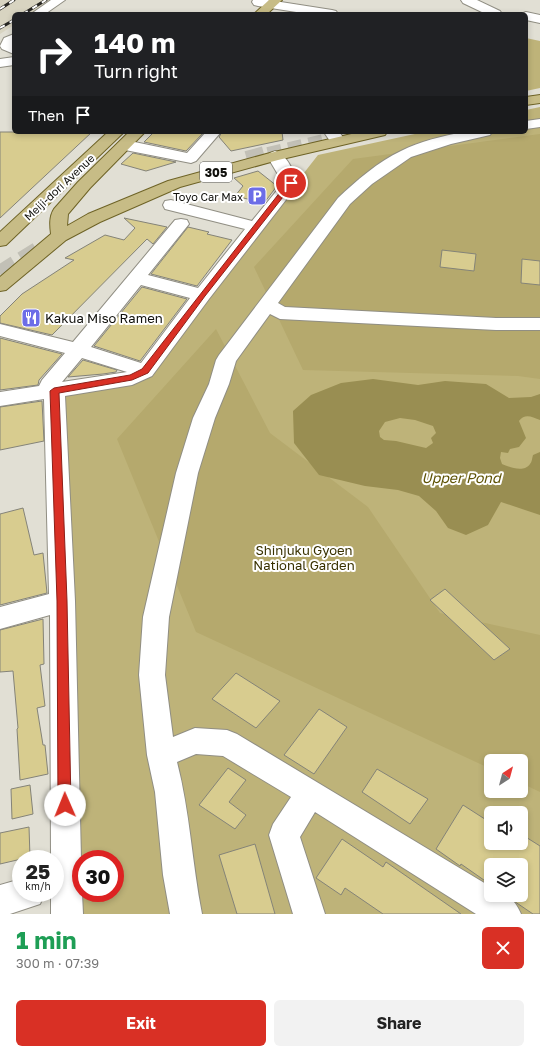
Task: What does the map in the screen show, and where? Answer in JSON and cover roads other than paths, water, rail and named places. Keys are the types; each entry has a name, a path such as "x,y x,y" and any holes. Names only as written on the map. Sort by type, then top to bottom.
{"main road":[{"path":"528,101 540,98"},
{"name":"Meiji-dori Avenue","path":"0,241 121,138 132,134"},
{"name":"305","path":"0,286 60,236 94,218 174,184 275,156 334,137 362,134"},
{"name":"Meiji-dori Avenue","path":"60,236 58,224 60,213 121,138"}],"street":[{"path":"40,12 59,0"},
{"path":"46,12 65,0"},
{"path":"53,12 72,0"},
{"path":"467,0 492,12"},
{"path":"263,5 317,12"},
{"path":"528,16 540,19"},
{"path":"0,38 12,30"},
{"path":"0,43 12,34"},
{"path":"12,39 9,41 7,46 12,49"},
{"path":"0,63 12,61"},
{"path":"528,125 540,123"},
{"path":"121,138 192,158 212,134"},
{"path":"186,914 179,875 170,792 161,755 152,675 156,617 168,556 187,473 204,418 226,360 340,206 366,181 406,154 447,140 476,134"},
{"path":"0,399 132,378 145,371 202,295 291,183 280,162 275,156"},
{"path":"171,205 257,227"},
{"path":"60,850 62,601 54,391 49,384 180,224"},
{"path":"137,278 202,295"},
{"path":"267,304 280,313 496,324 540,324"},
{"path":"0,330 78,350 145,371"},
{"path":"0,618 62,601"},
{"path":"161,755 195,740 227,743 505,914"},
{"path":"309,914 284,835 310,793"},
{"path":"0,901 12,898"},
{"path":"64,902 67,914"}],"water":[{"name":"Upper Pond","path":"373,379 418,385 445,381 486,384 509,398 531,397 540,394 540,420 529,416 521,419 519,421 526,438 519,447 510,449 508,453 501,452 500,458 502,464 508,467 520,469 527,467 531,463 533,455 540,452 540,515 501,502 488,525 466,535 448,528 436,511 419,496 398,490 365,486 319,475 294,443 293,411 311,395 341,383","holes":["400,418 415,420 433,426 436,433 431,438 433,443 426,448 396,441 384,440 380,437 379,431 385,422"]}],"tunnel":[{"path":"270,153 354,134"},
{"path":"247,160 270,153"},
{"path":"0,274 42,248"}],"railway":[{"path":"0,9 14,0"},
{"path":"26,12 46,0"},
{"path":"0,28 12,21"}],"place":[{"name":"Toyo Car Max","path":"257,196"},
{"name":"Kakua Miso Ramen","path":"31,318"}],"park label":[{"name":"Shinjuku Gyoen National Garden","path":"304,558"}]}
